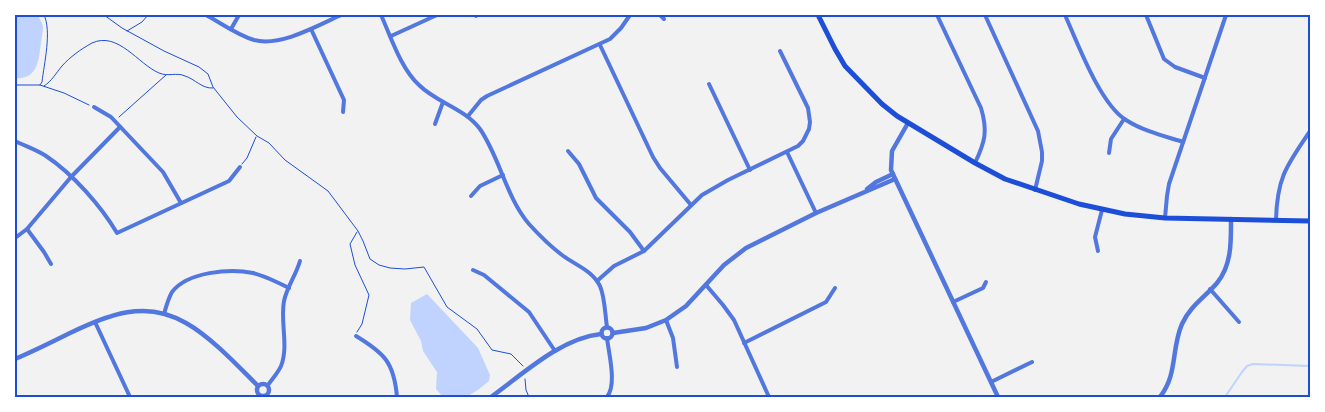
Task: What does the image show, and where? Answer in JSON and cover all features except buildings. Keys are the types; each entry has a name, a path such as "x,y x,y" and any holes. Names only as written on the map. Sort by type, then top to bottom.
{"main road":[{"path":"818,15 835,49 849,71 882,104 908,123 1005,179 1102,210 1125,214 1165,218 1310,221"}],"street":[{"path":"206,15 246,38 264,42 280,40 311,29 341,15"},
{"path":"231,29 239,15"},
{"path":"381,15 405,67 414,81 443,102 468,116 487,141 519,210 533,228 561,255 588,272 597,281 602,291 607,327 613,333"},
{"path":"390,36 437,15"},
{"path":"468,116 481,100 487,96 610,39 630,15"},
{"path":"660,15 664,19"},
{"path":"937,15 984,118 985,138 975,163"},
{"path":"985,15 1038,131 1042,161 1036,190"},
{"path":"1065,15 1102,94 1111,107 1124,119 1141,128 1183,142"},
{"path":"1146,15 1164,59 1175,67 1205,78"},
{"path":"1165,218 1168,190 1226,15"},
{"path":"311,29 344,100 343,112"},
{"path":"600,45 653,157 691,205"},
{"path":"597,281 614,266 644,251 691,205 716,187 798,146 809,129 810,115 780,51"},
{"path":"709,84 750,170"},
{"path":"435,124 443,102"},
{"path":"94,107 115,121 162,172 181,203"},
{"path":"1110,153 1111,139 1124,119"},
{"path":"908,123 892,150 891,165 894,176 998,397"},
{"path":"15,238 27,229 71,177 120,127"},
{"path":"1276,220 1278,190 1284,172 1310,131"},
{"path":"15,141 47,156 71,177 101,209 116,233 229,181 240,167"},
{"path":"568,151 579,164 596,198 630,232 644,251"},
{"path":"787,152 816,214"},
{"path":"471,196 480,186 504,175"},
{"path":"608,338 613,333 646,328 666,320 686,306 731,259 746,248 894,176"},
{"path":"1098,251 1095,237 1102,210"},
{"path":"1160,397 1167,387 1172,374 1176,343 1182,322 1196,302 1220,278 1227,264 1231,220"},
{"path":"27,229 51,264"},
{"path":"268,385 278,371 283,358 283,311 289,288 300,261"},
{"path":"164,314 172,293 177,287 184,282 210,273 233,270 245,271 289,288"},
{"path":"473,270 484,275 529,312 556,351"},
{"path":"953,302 983,288 986,282"},
{"path":"706,285 728,312 769,397"},
{"path":"744,343 826,302 836,288"},
{"path":"1210,290 1239,322"},
{"path":"15,359 115,314 134,311 164,314 184,322 197,330 258,386"},
{"path":"666,320 673,338 677,367"},
{"path":"95,322 130,397"},
{"path":"602,334 603,329 607,327"},
{"path":"490,397 556,351 582,338 602,334"},
{"path":"602,334 608,338"},
{"path":"356,336 376,348 386,358 391,369 397,397"},
{"path":"607,397 611,392 612,383 608,338"},
{"path":"991,382 1032,362"},
{"path":"258,386 263,383 268,385"},
{"path":"258,386 258,396 264,396 270,395 268,385"}],"path":[{"path":"40,85 47,33 44,15"},
{"path":"104,15 127,31 199,67 208,74 213,88 257,136 269,143 285,160 328,191 364,241 370,259 379,265 405,269 424,266 450,310 477,329 492,350 511,354 523,366"},
{"path":"127,31 142,22 148,15"},
{"path":"44,86 49,83 69,59 92,43 100,41 116,43 153,70 166,75 184,75 207,88 213,88"},
{"path":"115,121 166,75"},
{"path":"15,85 44,86 94,107"},
{"path":"240,167 247,158 257,136"},
{"path":"356,336 362,324 369,295 355,265 350,244 358,232"},
{"path":"525,379 529,397"}],"water":[{"path":"15,15 38,15 43,26 36,67 33,72 23,78 15,78"},
{"path":"427,294 478,348 490,375 489,381 466,397 443,397 436,389 437,372 423,351 421,341 410,320 411,303"}],"waterway":[{"path":"1225,397 1247,366 1253,364 1310,366"}]}
